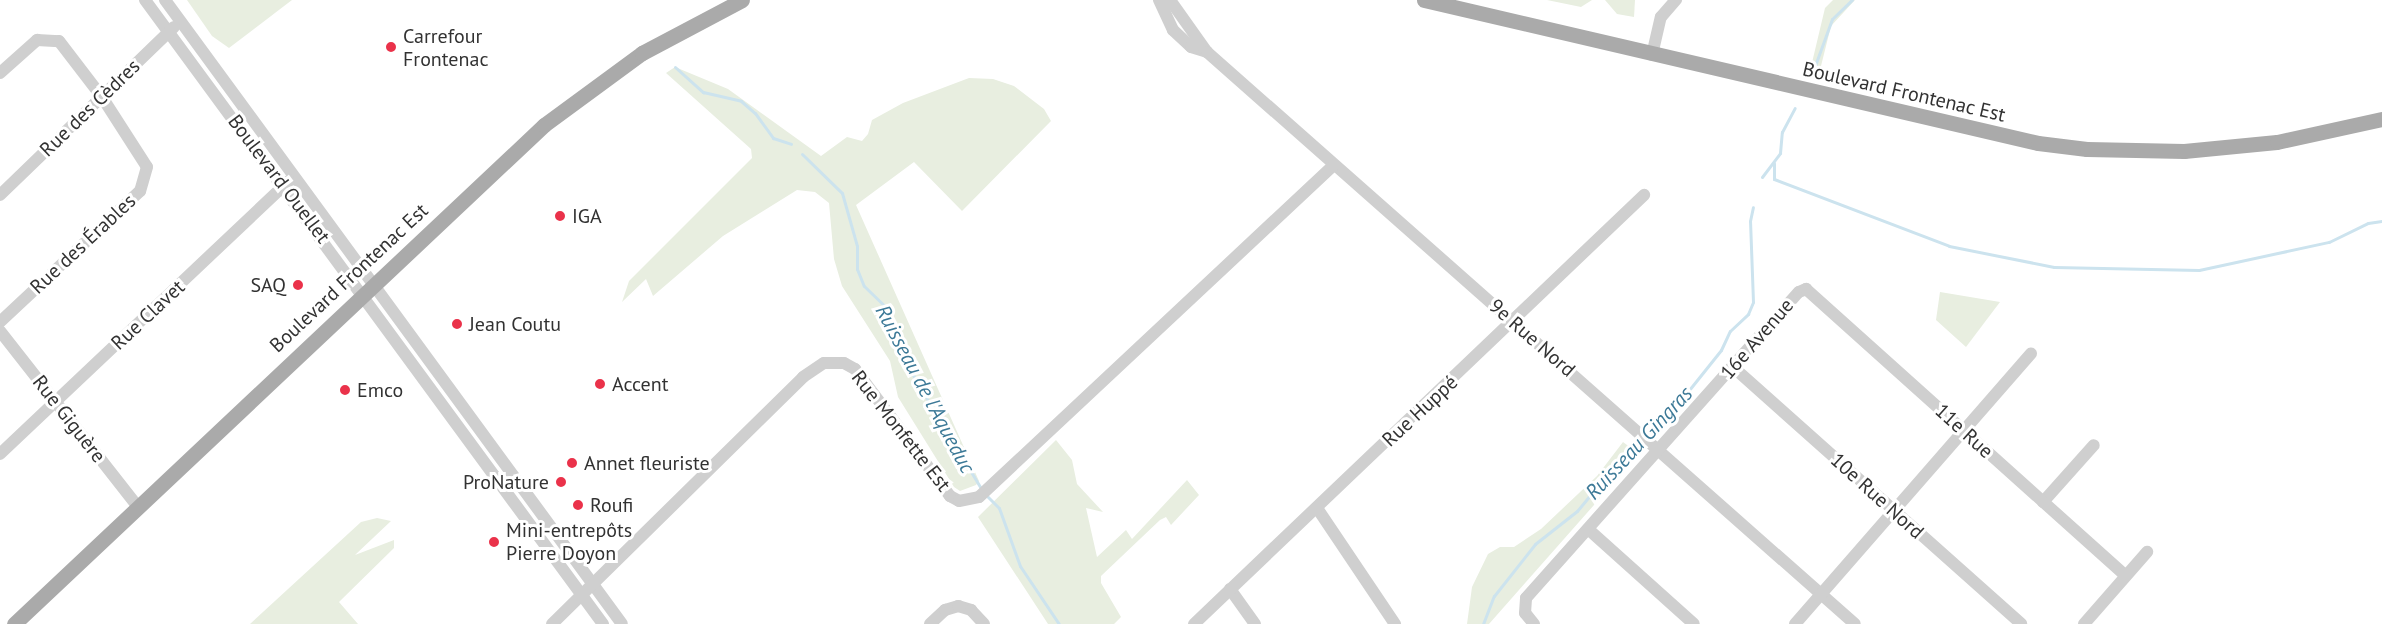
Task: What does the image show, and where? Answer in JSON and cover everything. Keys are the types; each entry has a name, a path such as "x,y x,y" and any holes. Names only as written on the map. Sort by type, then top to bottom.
{"main road":[{"name":"Boulevard Frontenac Est","path":"14,624 367,289 565,108 642,53 742,0"},
{"name":"Boulevard Frontenac Est","path":"1424,0 2001,137 2087,149 2228,148 2328,134 2382,120"}],"street":[{"name":"Boulevard Ouellet","path":"145,0 367,289 603,624"},
{"name":"Boulevard Ouellet","path":"165,0 295,175 367,289"},
{"name":"9e Rue Nord","path":"1159,0 1173,30 1191,47 1207,52"},
{"name":"9e Rue Nord","path":"1170,0 1207,52 1333,166 1649,440 1855,624"},
{"path":"1652,55 1661,16 1676,0"},
{"name":"Rue des Cèdres","path":"0,195 180,21"},
{"name":"Rue des Érables","path":"0,73 37,40 51,38 59,41 102,97 147,167 144,184 0,322"},
{"name":"Rue Monfette Est","path":"552,624 803,377 824,363 844,363 855,369 943,490 959,501 979,497 1333,166"},
{"name":"Rue Clavet","path":"0,454 295,175"},
{"name":"Rue Huppé","path":"1194,624 1514,322 1644,195"},
{"name":"16e Avenue","path":"1533,624 1524,606 1526,598 1803,290"},
{"name":"11e Rue","path":"1803,290 1810,291 2125,575"},
{"name":"Rue Giguère","path":"0,331 138,507"},
{"path":"1795,624 1895,512 2031,353"},
{"name":"Boulevard Ouellet","path":"415,356 622,624"},
{"name":"10e Rue Nord","path":"1733,367 2020,624"},
{"path":"2043,502 2094,446"},
{"path":"1317,508 1395,624"},
{"path":"1588,529 1694,624"},
{"path":"2084,624 2147,552"},
{"path":"1230,589 1255,624"},
{"path":"930,624 945,610 958,606 970,610 984,624"}],"shaded area":[{"path":"187,0 292,0 229,48 212,36"},
{"path":"1547,0 1592,0 1581,7"},
{"path":"1605,0 1635,0 1634,17 1617,14"},
{"path":"1833,0 1855,0 1831,26 1819,74 1810,71 1825,8"},
{"path":"675,67 728,89 821,156 847,137 862,141 868,134 872,120 903,103 969,78 993,79 1014,86 1044,109 1051,121 962,211 914,162 856,205 979,481 976,485 960,491 954,487 898,397 890,361 842,286 834,259 829,203 815,192 797,190 723,236 653,296 646,279 622,302 629,281 752,158 751,149 666,73"},
{"path":"1940,292 2000,302 1966,347 1936,320"},
{"path":"1056,440 1072,460 1077,484 1103,512 1086,508 1097,557 1126,530 1132,539 1187,480 1199,495 1171,525 1166,517 1160,520 1101,576 1101,583 1121,617 1114,624 1048,624 978,517"},
{"path":"1623,442 1639,454 1489,624 1467,624 1472,587 1488,554 1500,547 1514,547 1541,529 1597,476"},
{"path":"377,518 391,521 355,555 394,540 394,548 339,602 358,624 250,624 361,522"}],"waterway":[{"name":"Ruisseau Gingras","path":"1813,71 1832,19 1852,0"},
{"name":"Ruisseau de l'Aqueduc","path":"675,67 703,92 741,101 755,113 773,138 791,144"},
{"name":"Ruisseau Gingras","path":"1762,177 1780,153 1782,132 1795,108"},
{"name":"Ruisseau de l'Aqueduc","path":"802,154 842,193 857,246 857,269 864,286 887,308 891,328 915,379 982,490"},
{"path":"1774,163 1774,179 1949,246 2054,267 2199,270 2329,242 2368,223 2382,221"},
{"name":"Ruisseau Gingras","path":"1644,435 1681,400 1721,350 1730,331 1748,314 1753,302 1750,221 1753,207"},
{"name":"Ruisseau Gingras","path":"1483,624 1494,596 1535,544 1577,511 1606,476 1627,462 1639,439"},
{"name":"Ruisseau de l'Aqueduc","path":"986,495 999,508 1020,566 1059,624"}],"place":[{"name":"Carrefour Frontenac","path":"391,47"},
{"name":"IGA","path":"560,216"},
{"name":"SAQ","path":"298,285"},
{"name":"Jean Coutu","path":"457,324"},
{"name":"Accent","path":"600,384"},
{"name":"Emco","path":"345,390"},
{"name":"Annet fleuriste","path":"572,463"},
{"name":"ProNature","path":"561,482"},
{"name":"Roufi","path":"578,505"},
{"name":"Mini-entrepôts Pierre Doyon","path":"494,542"}]}
